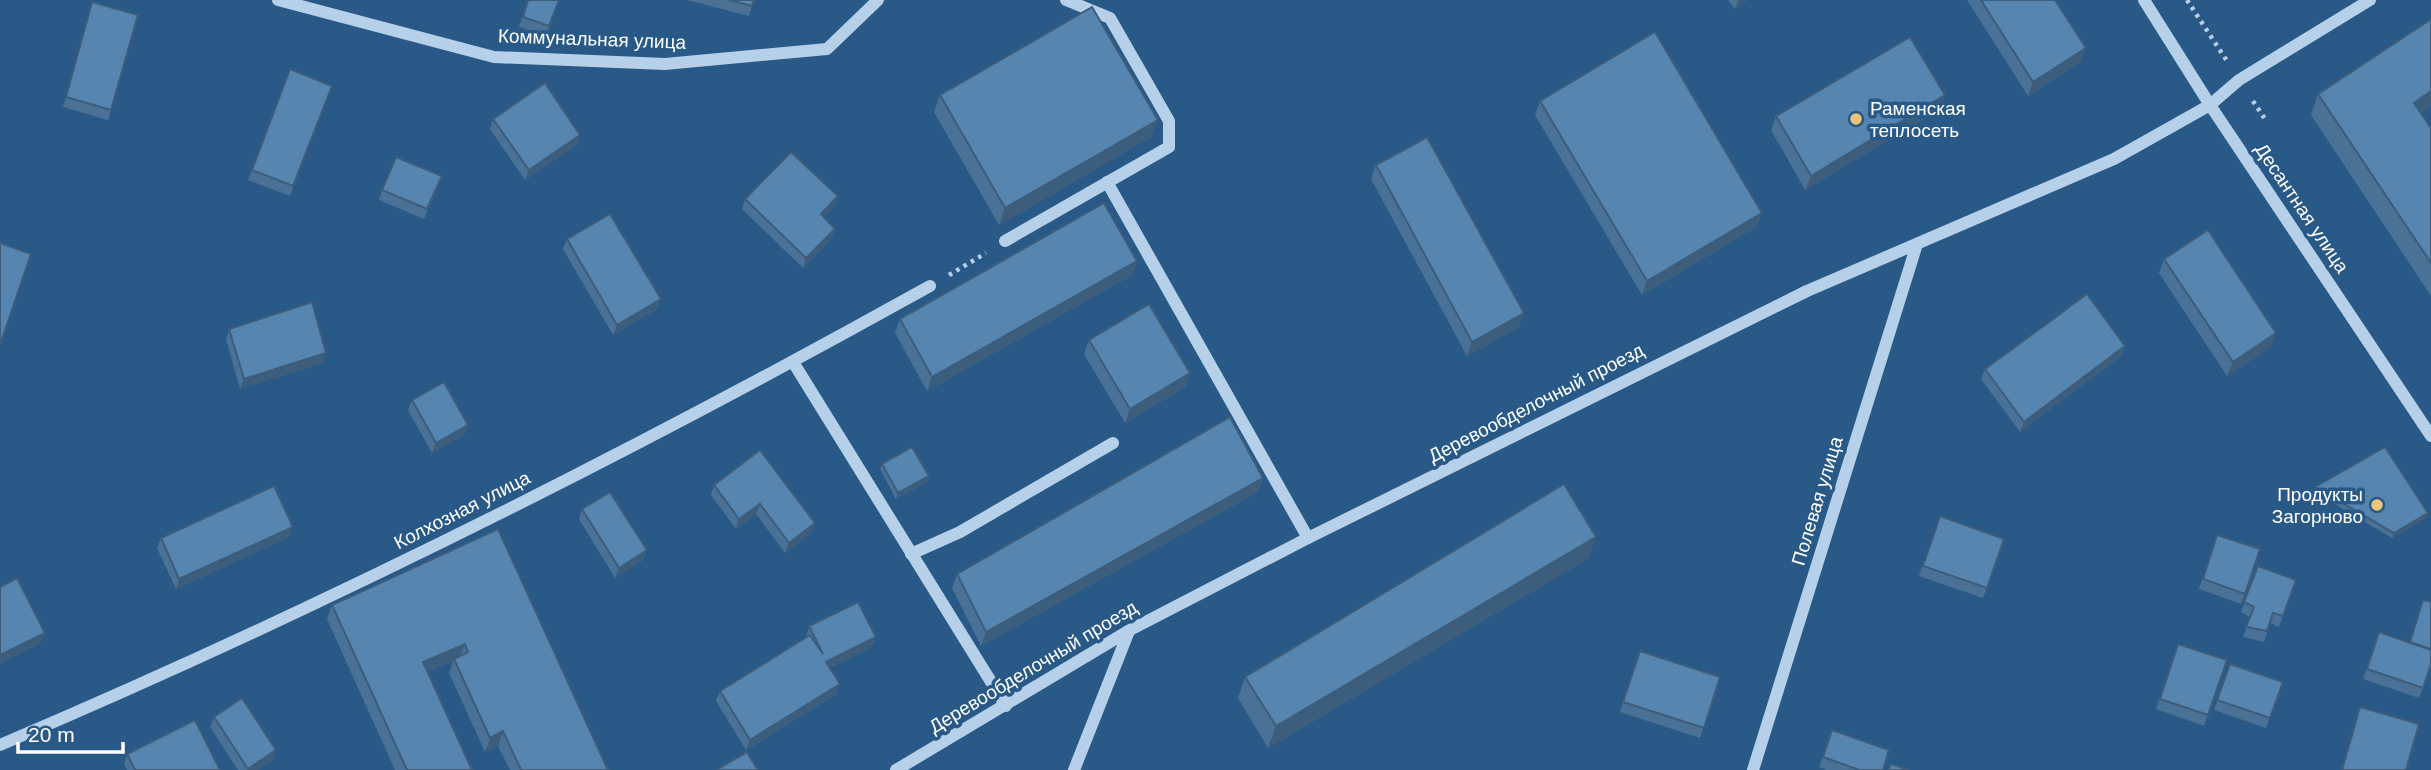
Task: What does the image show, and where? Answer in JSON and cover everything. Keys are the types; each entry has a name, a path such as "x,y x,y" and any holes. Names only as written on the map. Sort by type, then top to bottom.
{"street":[{"name":"Коммунальная улица","path":"278,0 494,57 665,64 827,49 878,0"},
{"path":"1005,241 1169,146 1169,121 1110,18 1066,0"},
{"name":"Десантная улица","path":"2144,0 2210,106 2431,436"},
{"name":"Деревообделочный проезд","path":"896,770 1130,630 1308,538 1807,290 2114,159 2210,106 2239,80 2370,0"},
{"path":"1107,182 1308,538"},
{"name":"Полевая улица","path":"1753,770 1917,244"},
{"name":"Колхозная улица","path":"0,745 155,680 421,553 793,362 930,286"},
{"path":"793,362 1006,706"},
{"path":"911,554 960,532 1113,443"},
{"path":"1074,770 1130,630"}],"path":[{"path":"930,286 1005,241"}],"building":[{"path":"528,0 559,0 549,26 523,17"},
{"path":"729,0 754,0 752,6"},
{"path":"1981,0 2055,0 2086,48 2033,82"},
{"path":"92,2 138,15 111,110 66,97"},
{"path":"1092,7 1158,120 1005,208 940,95"},
{"path":"2431,19 2431,91 2414,103 2431,128 2431,263 2318,94"},
{"path":"1655,32 1762,213 1647,281 1540,101"},
{"name":"Раменская теплосеть","path":"1910,37 1945,95 1811,176 1776,116"},
{"path":"290,69 332,86 293,186 252,170"},
{"path":"545,83 580,135 529,170 493,119"},
{"path":"1427,137 1524,313 1472,342 1376,165"},
{"path":"791,152 838,196 821,214 835,229 806,258 745,199"},
{"path":"396,157 442,176 427,209 382,190"},
{"path":"1104,203 1137,261 932,377 900,319"},
{"path":"610,214 661,299 617,325 567,239"},
{"path":"2208,230 2276,333 2233,362 2164,259"},
{"path":"0,243 31,254 0,345"},
{"path":"2087,294 2125,346 2024,422 1985,369"},
{"path":"312,302 326,353 244,379 229,329"},
{"path":"1149,304 1190,373 1130,409 1089,340"},
{"path":"444,382 468,425 436,443 412,400"},
{"path":"1230,417 1263,478 986,632 957,574"},
{"path":"912,447 929,476 898,493 882,464"},
{"name":"Продукты Загорново","path":"2385,447 2428,513 2394,533 2315,487"},
{"path":"760,450 815,523 789,543 760,504 739,519 714,485"},
{"path":"1564,484 1596,537 1276,726 1245,677"},
{"path":"274,486 293,527 179,579 161,538"},
{"path":"610,492 647,550 619,568 582,509"},
{"path":"1940,516 2004,539 1987,588 1923,566"},
{"path":"498,529 608,770 521,770 503,731 490,738 454,659 468,652 465,644 423,662 472,770 407,770 332,605"},
{"path":"2217,535 2260,549 2245,594 2203,579"},
{"path":"2258,566 2296,580 2283,616 2273,613 2267,631 2246,627 2254,607 2244,602"},
{"path":"17,578 45,633 0,655 0,587"},
{"path":"2423,600 2431,602 2431,649 2410,642"},
{"path":"858,602 876,637 826,662 840,684 750,740 720,691 810,635 823,654 809,626"},
{"path":"2379,632 2431,650 2431,664 2423,688 2367,669"},
{"path":"2178,644 2227,660 2208,715 2160,699"},
{"path":"1640,651 1720,677 1704,728 1623,702"},
{"path":"2230,664 2283,682 2270,718 2217,700"},
{"path":"242,698 276,750 248,769 214,717"},
{"path":"2360,707 2419,724 2406,770 2342,770"},
{"path":"195,720 220,770 135,770 127,754"},
{"path":"1832,730 1889,750 1883,770 1859,770 1823,757"},
{"path":"747,752 758,770 718,769"},
{"path":"1891,764 1909,770 1888,770"}],"place":[{"name":"Раменская теплосеть","path":"1856,119"},
{"name":"Продукты Загорново","path":"2377,505"}]}
